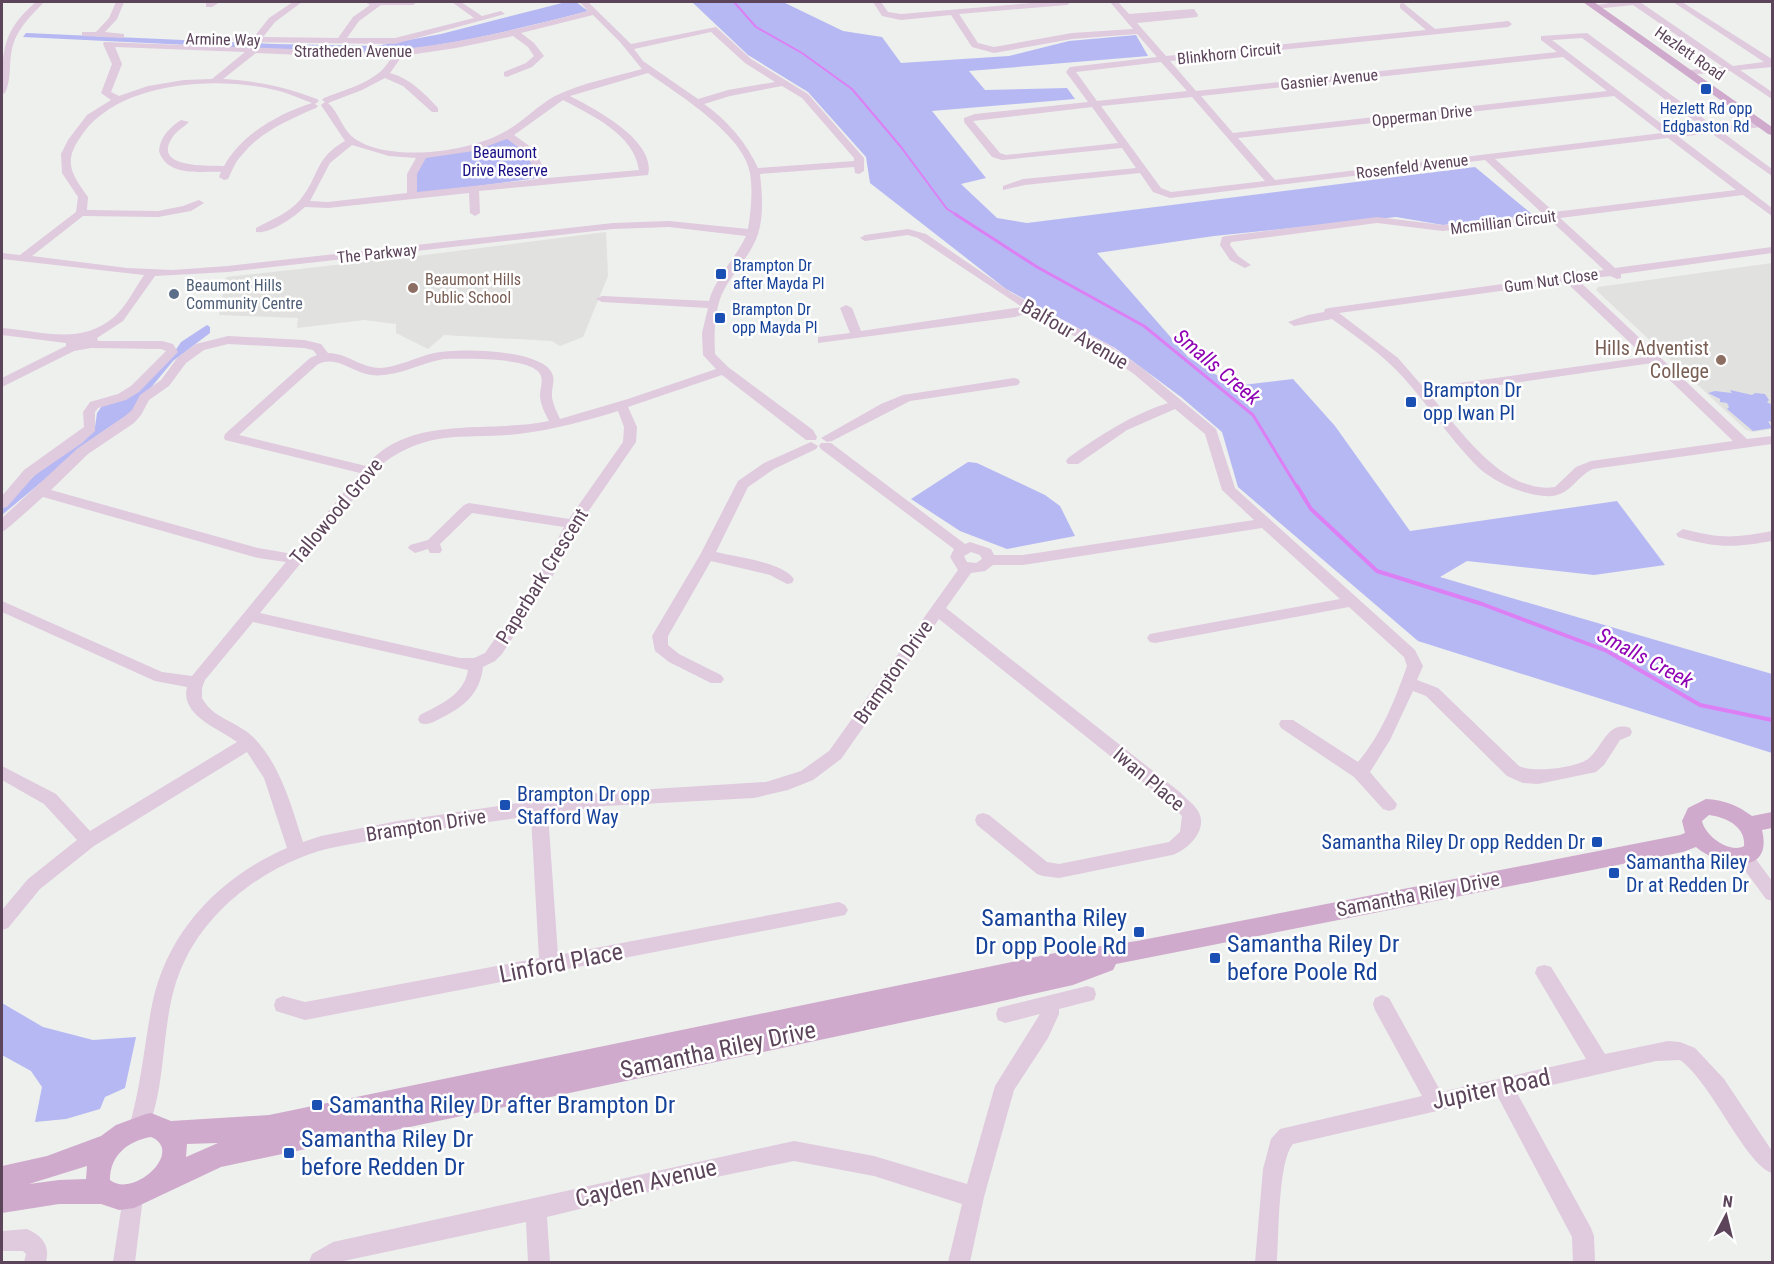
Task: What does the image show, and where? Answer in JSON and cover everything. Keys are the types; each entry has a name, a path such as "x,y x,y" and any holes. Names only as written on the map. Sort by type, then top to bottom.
{"main road":[{"name":"Hezlett Road","path":"1593,3 1773,132"},
{"path":"1706,807 1724,808 1743,817 1751,824 1756,830 1759,843 1753,853 1744,856 1720,853 1698,836 1692,821 1699,810 1706,807"},
{"path":"1751,824 1773,820"},
{"name":"Samantha Riley Drive","path":"169,1133 269,1127 1065,961 1137,951 1683,843 1698,836"},
{"name":"Samantha Riley Drive","path":"159,1182 219,1155 1074,975 1137,951"},
{"path":"2,1178 47,1168 108,1146 123,1134 139,1127 161,1127 174,1140 175,1150 168,1172 159,1182 133,1197 122,1198 104,1191 59,1192 2,1201"},
{"path":"104,1191 99,1184 98,1166 108,1146"}],"street":[{"path":"2,91 8,45 12,35 24,17 40,2"},
{"path":"98,35 113,19 120,2"},
{"path":"257,39 272,20 298,2"},
{"path":"366,2 413,2"},
{"path":"456,2 481,19"},
{"path":"584,2 628,47 631,54 649,70 718,118 747,155 754,171 756,204 753,233 746,249 720,286 713,305 707,347 713,361 963,549"},
{"path":"877,2 885,14 891,16 953,12 1029,3 1067,2"},
{"path":"1114,2 1272,183"},
{"path":"1593,3 1635,2 1773,96"},
{"path":"1677,2 1773,64"},
{"path":"1687,2 1773,56"},
{"path":"340,41 356,19 378,3"},
{"path":"1403,6 1434,32"},
{"path":"1191,11 1194,15 1129,19 1191,11"},
{"name":"Stratheden Avenue","path":"119,100 106,93 117,64 108,44 398,54 468,44 595,12"},
{"path":"953,12 975,45 994,50 1072,36 1140,31"},
{"name":"Armine Way","path":"85,34 395,41 501,14"},
{"name":"Blinkhorn Circuit","path":"1142,170 1071,73 1073,69 1162,58 1509,24"},
{"path":"628,47 713,29 748,61 805,96 856,154 859,167 754,171"},
{"path":"507,74 529,65 539,56 531,45 515,33"},
{"path":"1773,173 1584,34 1544,38 1561,55 1740,192 1773,213"},
{"path":"216,80 254,50"},
{"path":"184,122 173,128 167,137 163,147 165,156 173,165 179,167 225,173 249,141 257,135 314,104 327,103 385,75 394,66 398,54"},
{"name":"Gasnier Avenue","path":"1125,145 1006,158 996,155 967,120 975,117 1561,55"},
{"path":"1693,76 1773,64"},
{"path":"1735,71 1773,69"},
{"path":"327,103 352,141 378,150 422,155 466,149 508,135 550,103 563,96 649,70"},
{"path":"385,75 399,78 410,84 435,110"},
{"path":"81,213 83,197 66,172 64,159 76,135 87,120 119,100 160,87 216,80 298,94 314,104"},
{"path":"696,103 728,93 784,83"},
{"name":"Opperman Drive","path":"1229,136 1611,93"},
{"path":"303,204 328,205 544,181 644,173 640,154 625,136 586,108 563,96"},
{"name":"Rosenfeld Avenue","path":"1142,170 1157,190 1170,195 1761,124"},
{"path":"508,135 531,152 544,181"},
{"path":"260,230 303,204 325,161 337,149 352,141"},
{"path":"412,196 412,174 422,155"},
{"path":"1481,157 1609,275"},
{"path":"1007,188 1023,182 1142,170"},
{"path":"474,189 475,213"},
{"path":"1740,192 1773,223"},
{"name":"Mcmillian Circuit","path":"1245,265 1228,252 1225,245 1226,239 1377,220 1444,229 1740,192"},
{"path":"22,259 81,213 169,213 191,208 199,203"},
{"name":"The Parkway","path":"2,256 105,270 151,273 240,268 613,226 669,224 753,233"},
{"name":"Balfour Avenue","path":"865,238 908,232 922,236 1008,295 1106,348 1177,404 1210,432 1229,490 1410,654 1415,666 1409,683"},
{"name":"Gum Nut Close","path":"1294,322 1312,317 1573,281 1773,250"},
{"name":"Gum Nut Close","path":"1609,275 1773,257"},
{"path":"91,340 118,319 151,273"},
{"path":"1573,281 1744,444"},
{"path":"602,299 713,305"},
{"path":"846,308 857,335"},
{"path":"822,340 1015,313 1032,308"},
{"path":"1333,315 1386,354 1424,392 1482,462 1494,472 1543,491 1559,490 1580,469 1591,465 1773,440"},
{"path":"2,331 73,343"},
{"path":"2,383 83,336 91,340 166,345 172,349 135,389 122,397 94,405 89,412 90,428 77,440 29,473 2,504"},
{"path":"2,527 11,516 41,492 92,443 129,420 137,412 144,398 165,383 182,360 200,347 228,340 304,344 317,347 324,356"},
{"path":"368,471 230,437 314,361 324,356 336,356 366,371 381,372 444,355 535,362 546,371 548,377 546,398 556,423"},
{"path":"1424,392 1654,359"},
{"name":"Tallowood Grove","path":"196,682 368,471 387,452 411,439 425,435 459,431 521,430 556,423 724,370"},
{"path":"716,679 674,658 660,646 660,636 707,555 743,484 769,466 885,406 907,398 1014,382"},
{"name":"Paperbark Crescent","path":"476,664 490,657 497,650 544,579 573,524 629,442 632,434 630,421 620,404"},
{"path":"1073,461 1127,423 1145,414 1177,404"},
{"path":"41,492 258,553 295,559"},
{"path":"415,548 435,547 469,508 573,524"},
{"path":"988,560 1023,560 1264,522"},
{"path":"1683,534 1715,542 1736,542 1773,536"},
{"path":"970,547 983,549 988,555 988,560 984,566 968,568 961,565 957,557 963,549 970,547"},
{"path":"707,555 774,571 787,579"},
{"name":"Brampton Drive","path":"139,1127 148,1097 164,994 179,951 203,917 223,896 268,864 297,850 346,837 398,828 605,799 754,791 797,782 813,774 835,755 968,568"},
{"path":"1155,638 1351,602"},
{"path":"2,606 160,677 196,682 194,696 202,710 238,733 261,757 279,793 297,850"},
{"name":"Iwan Place","path":"937,609 1175,798 1191,814 1191,830 1185,843 1172,848 1059,871 1043,869 983,820"},
{"path":"250,616 460,664 476,664 474,682 469,692 426,720"},
{"path":"1360,772 1387,731 1409,683 1432,692 1506,765 1523,776 1538,777 1590,767 1598,760 1614,736 1624,732"},
{"path":"1287,724 1360,772 1389,804"},
{"path":"2,922 34,884 88,841 249,743"},
{"path":"2,772 50,799 88,841"},
{"path":"539,807 549,965"},
{"path":"1744,856 1773,894"},
{"name":"Linford Place","path":"283,1005 305,1011 839,910"},
{"path":"1544,973 1601,1065"},
{"path":"1005,1014 1088,994"},
{"path":"959,1263 974,1197 1005,1086 1041,1032 1050,1014 1048,1004"},
{"path":"1382,1004 1435,1101"},
{"name":"Jupiter Road","path":"1266,1263 1273,1169 1278,1146 1287,1136 1675,1049 1689,1055 1703,1068 1764,1157 1773,1163"},
{"path":"1503,1088 1575,1218 1583,1236 1584,1263"},
{"name":"Cayden Avenue","path":"320,1263 333,1253 794,1151 874,1166 974,1197"},
{"path":"124,1263 133,1197"},
{"path":"536,1209 538,1263"},
{"path":"2,1241 27,1240 38,1250 34,1263"}],"shaded area":[{"name":"Beaumont Hills Public School","path":"606,232 608,276 583,337 560,346 552,341 444,335 428,349 396,333 396,324 364,320 297,328 298,318 219,315 226,277"},
{"name":"Hills Adventist College","path":"1772,263 1772,429 1752,432 1746,430 1596,290 1598,287"}],"green space":[{"path":"566,2 576,2 588,11 471,39 412,48 353,53 23,37 26,33 376,46 441,34"},
{"path":"692,2 783,2 843,31 882,37 901,63 1009,56 1069,41 1136,35 1148,56 969,71 985,90 1067,88 1075,99 932,111 986,178 961,184 997,218 1027,223 1475,167 1533,215 1443,225 1396,217 1214,236 1097,253 1188,357 1234,386 1293,379 1335,426 1410,531 1617,501 1665,565 1594,575 1467,561 1440,577 1772,674 1772,753 1418,641 1238,487 1222,432 1181,397 1115,348 1006,289 870,183 866,157 808,92 748,55"},
{"name":"Beaumont Drive Reserve","path":"510,138 526,151 538,178 417,194 416,173 424,158"},
{"path":"207,325 210,327 210,333 173,361 130,413 99,434 2,515 2,509 36,474 95,427 97,413 102,406 116,402 171,357 181,342"},
{"path":"1730,390 1752,395 1765,394 1769,400 1767,402 1772,405 1772,422 1768,421 1772,428 1753,431 1727,409 1729,407 1727,403 1720,402 1720,399 1708,393 1715,391 1732,393"},
{"path":"968,462 977,463 1045,495 1060,506 1075,536 1007,549 960,531 911,499"},
{"path":"2,1003 43,1027 93,1040 136,1037 125,1088 105,1097 100,1109 66,1119 35,1122 42,1087 31,1071 2,1055"}],"waterway":[{"name":"Smalls Creek","path":"734,2 756,27 802,53 852,89 901,147 947,209 957,215"},
{"name":"Smalls Creek","path":"955,214 1037,267 1144,326 1253,415 1297,487"},
{"name":"Smalls Creek","path":"1297,486 1311,509 1377,571 1482,604 1607,651 1700,705 1772,720"}],"place":[{"name":"Hezlett Rd opp Edgbaston Rd","path":"1706,89"},
{"name":"Brampton Dr after Mayda Pl","path":"721,274"},
{"name":"Beaumont Hills Public School","path":"413,288"},
{"name":"Beaumont Hills Community Centre","path":"174,294"},
{"name":"Brampton Dr opp Mayda Pl","path":"720,318"},
{"name":"Hills Adventist College","path":"1721,360"},
{"name":"Brampton Dr opp Iwan Pl","path":"1411,402"},
{"name":"Brampton Dr opp Stafford Way","path":"505,805"},
{"name":"Samantha Riley Dr opp Redden Dr","path":"1597,842"},
{"name":"Samantha Riley Dr at Redden Dr","path":"1614,873"},
{"name":"Samantha Riley Dr opp Poole Rd","path":"1139,932"},
{"name":"Samantha Riley Dr before Poole Rd","path":"1215,958"},
{"name":"Samantha Riley Dr after Brampton Dr","path":"317,1105"},
{"name":"Samantha Riley Dr before Redden Dr","path":"289,1153"}]}
